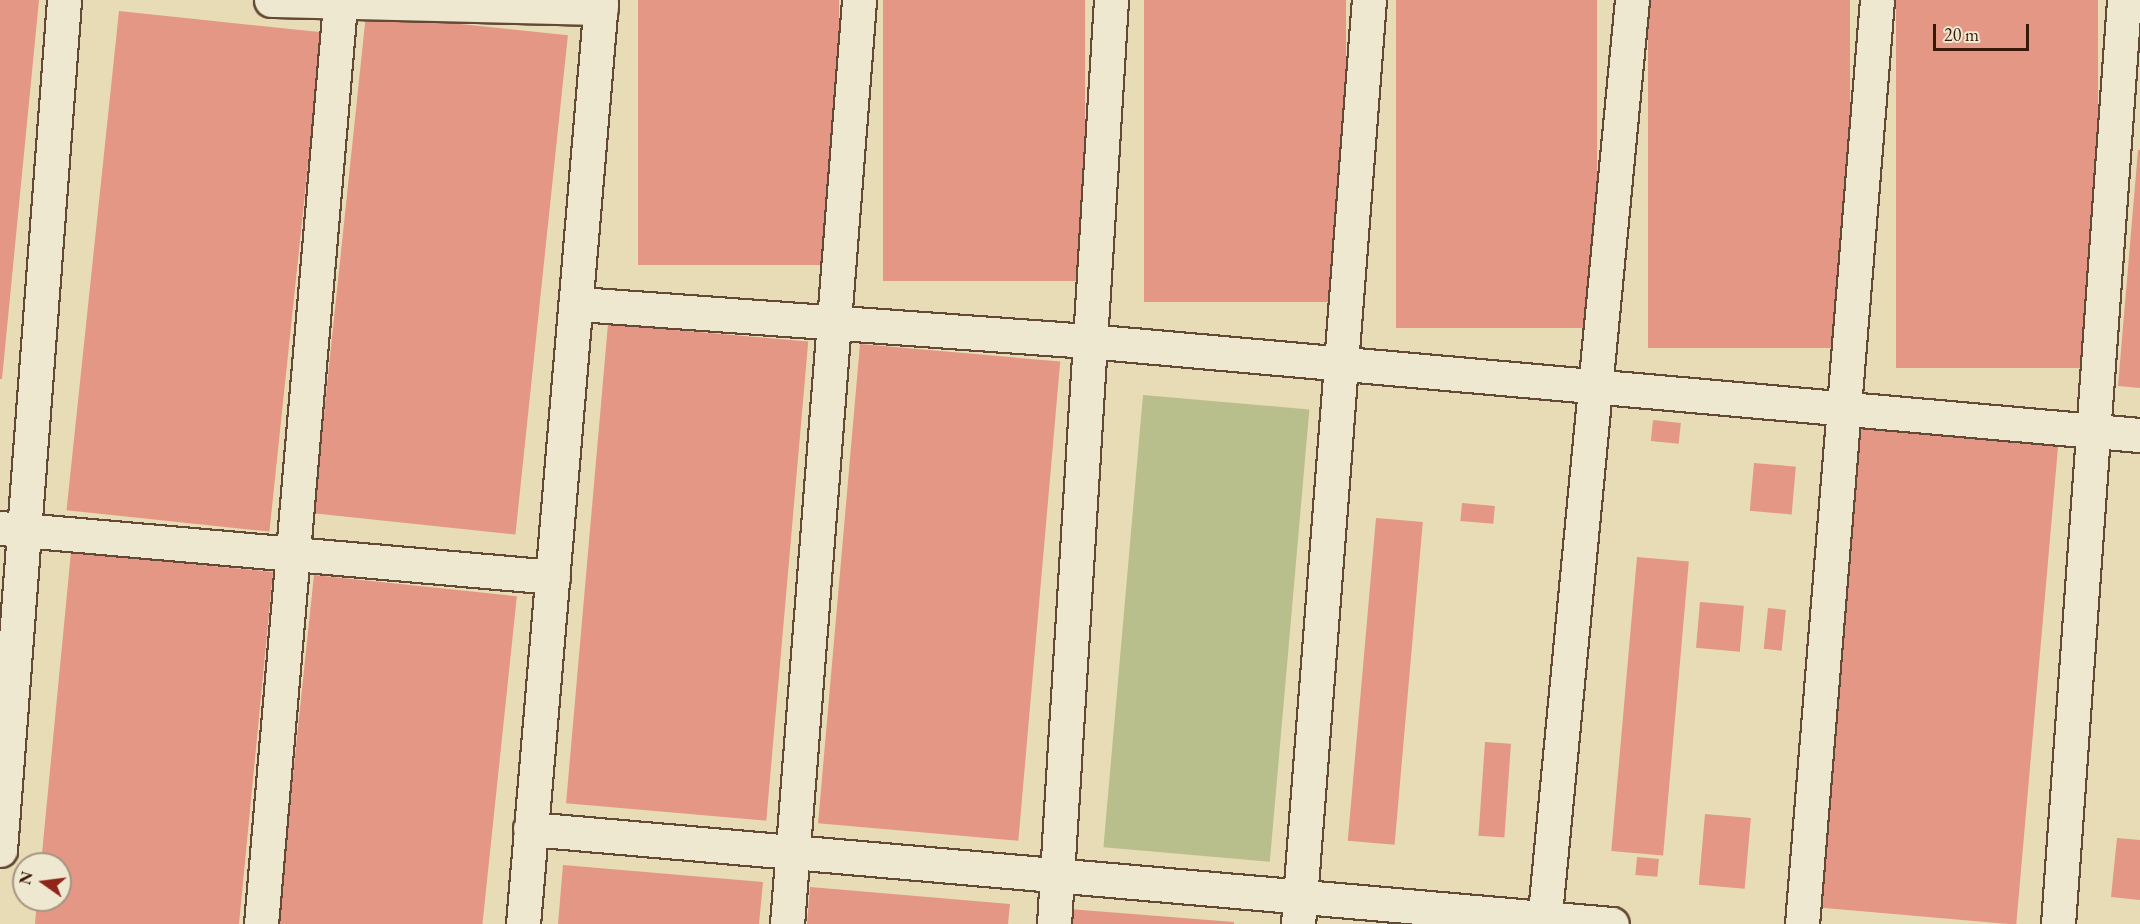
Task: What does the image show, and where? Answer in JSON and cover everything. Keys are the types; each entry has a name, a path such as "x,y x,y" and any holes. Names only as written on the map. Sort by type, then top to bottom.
{"street":[{"path":"0,850 13,529 64,0"},
{"path":"270,0 340,4 601,4 579,304 523,924"},
{"path":"787,924 830,324 860,0"},
{"path":"1054,924 1059,879 1088,341 1112,0"},
{"path":"1300,910 1369,0"},
{"path":"1544,921 1593,386 1632,0"},
{"path":"1802,924 1877,0"},
{"path":"2058,924 2124,0"},
{"path":"261,924 340,4"},
{"path":"579,304 1088,341 2140,435"},
{"path":"13,529 293,556 553,577"},
{"path":"530,829 793,852 1059,879 1300,910 1612,924"}],"green space":[{"path":"1143,395 1309,410 1270,862 1103,847"}],"building":[{"path":"0,0 39,0 2,379 0,379"},
{"path":"638,0 839,0 839,265 638,265"},
{"path":"883,0 1085,0 1085,281 883,281"},
{"path":"1144,0 1346,0 1346,302 1144,302"},
{"path":"1396,0 1597,0 1597,328 1396,328"},
{"path":"1648,0 1850,0 1850,348 1648,348"},
{"path":"1896,0 2098,0 2098,368 1896,368"},
{"path":"119,11 322,32 269,532 67,510"},
{"path":"366,14 568,35 515,534 314,513"},
{"path":"2138,150 2140,150 2140,388 2118,386"},
{"path":"608,324 808,342 766,821 566,803"},
{"path":"860,344 1060,362 1018,841 818,823"},
{"path":"1653,420 1681,423 1679,444 1651,441"},
{"path":"1858,427 2058,445 2016,924 1816,907"},
{"path":"1754,463 1796,467 1792,514 1750,511"},
{"path":"1462,503 1495,506 1493,524 1460,521"},
{"path":"1376,518 1423,522 1395,845 1348,841"},
{"path":"71,552 273,572 239,924 35,924 36,912 72,912 72,852 42,852"},
{"path":"1637,557 1689,562 1663,855 1611,851"},
{"path":"314,575 517,596 482,924 277,924"},
{"path":"1700,602 1744,606 1740,652 1696,648"},
{"path":"1768,608 1786,610 1782,651 1764,649"},
{"path":"1485,742 1511,744 1504,838 1478,836"},
{"path":"1705,814 1751,818 1745,889 1699,885"},
{"path":"2117,838 2140,840 2140,900 2111,897"},
{"path":"1637,857 1659,859 1657,877 1635,875"},
{"path":"563,865 763,882 759,924 558,924"},
{"path":"810,887 1010,904 1008,924 807,924"},
{"path":"1069,909 1234,922 1234,924 1068,924"}]}
